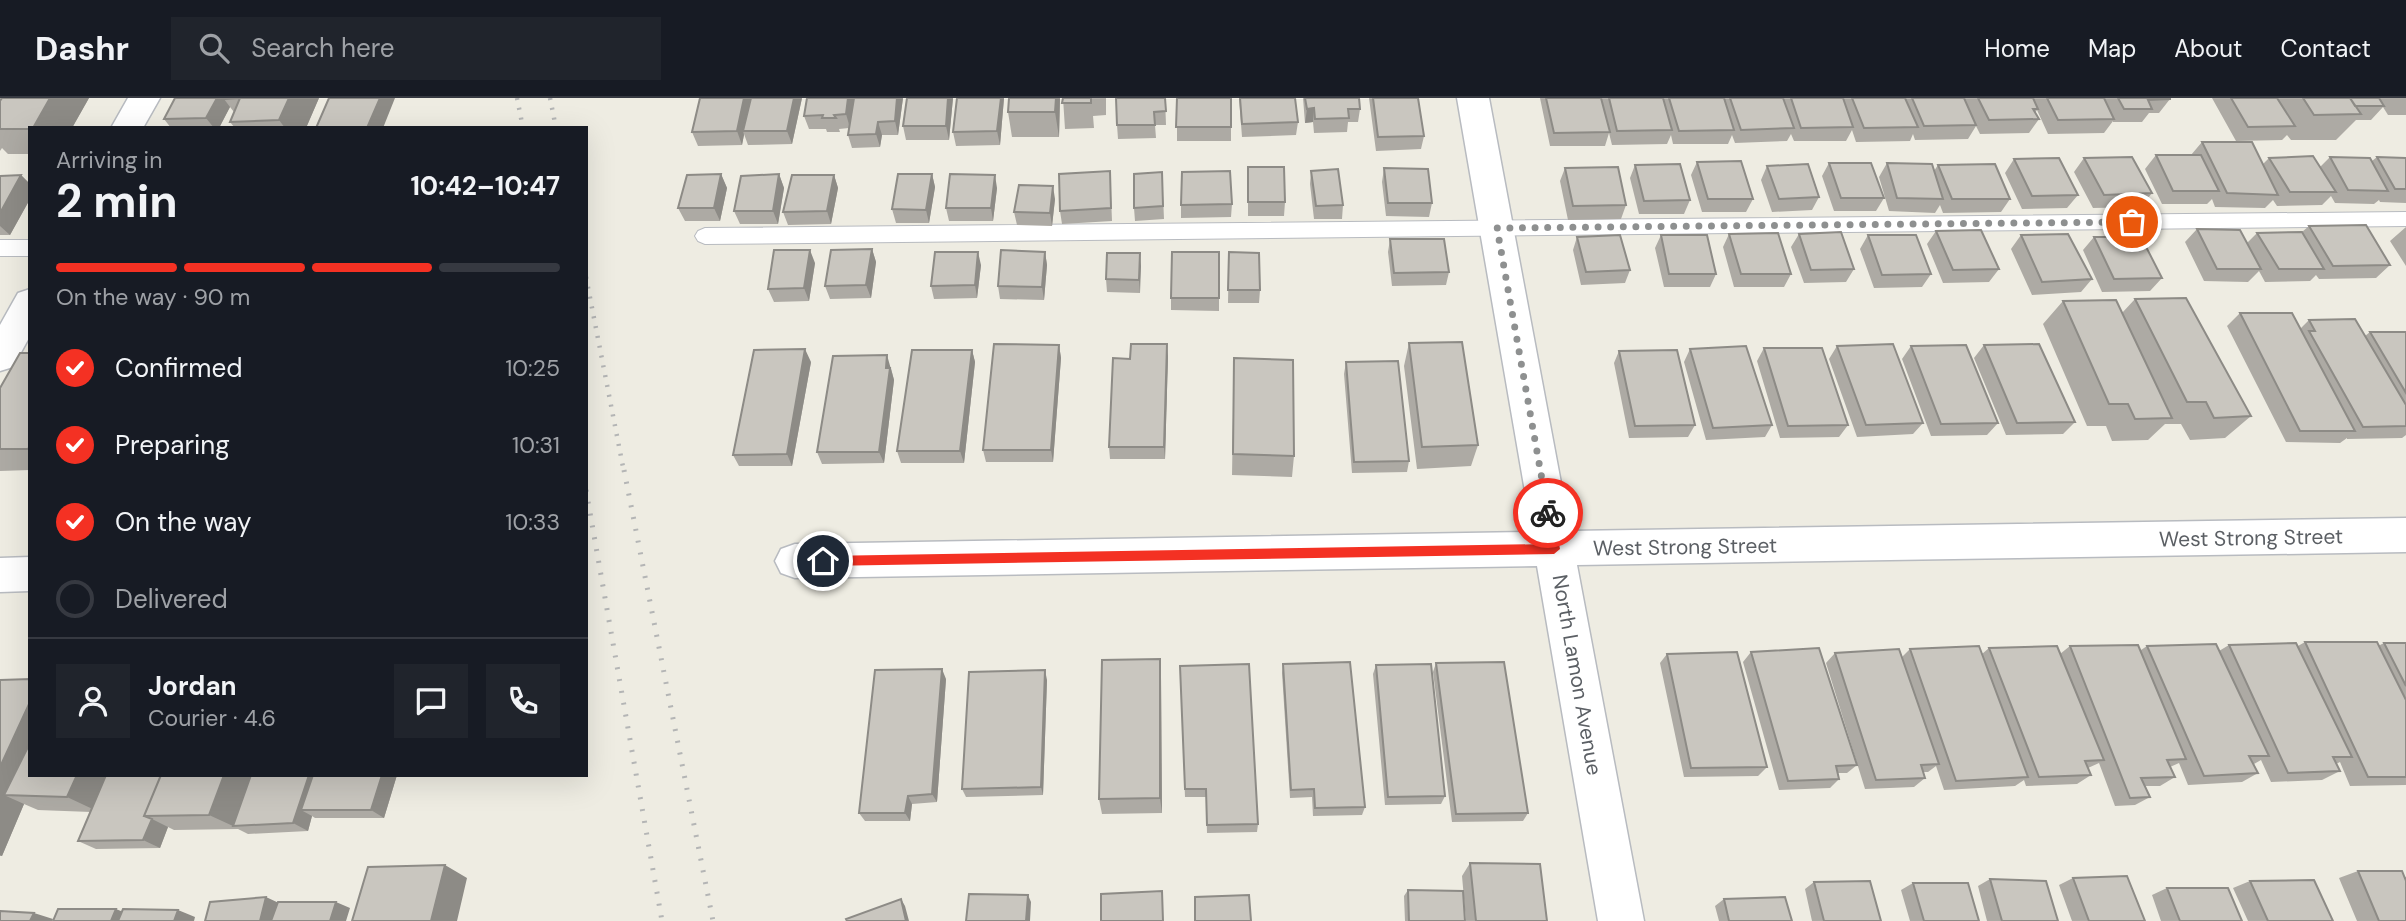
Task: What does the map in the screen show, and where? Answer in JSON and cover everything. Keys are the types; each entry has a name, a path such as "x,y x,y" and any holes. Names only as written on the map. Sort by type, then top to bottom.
{"street":[{"path":"128,126 144,98"},
{"name":"North Lamon Avenue","path":"1473,98 1621,921"},
{"path":"0,357 28,307"},
{"name":"West Strong Street","path":"795,561 2406,535"},
{"path":"0,575 28,574"}],"lane":[{"path":"705,236 2406,219"},
{"path":"0,248 28,248"}],"building":[{"path":"2,98 50,98 34,126 28,126 28,129 0,129"},
{"path":"175,98 217,98 206,118 164,119"},
{"path":"240,98 289,98 279,120 230,122"},
{"path":"329,98 380,98 368,126 317,126"},
{"path":"700,98 744,98 737,131 692,132"},
{"path":"751,98 794,98 787,131 743,131"},
{"path":"807,98 848,98 846,114 834,115 836,118 822,118 823,115 804,116"},
{"path":"854,98 897,98 895,121 878,122 876,134 848,135"},
{"path":"907,98 948,98 946,126 903,126"},
{"path":"957,98 1001,98 997,131 953,132"},
{"path":"1009,98 1056,98 1055,112 1008,112"},
{"path":"1063,98 1091,98 1091,103 1062,103"},
{"path":"1116,98 1165,98 1166,111 1154,112 1155,125 1117,125"},
{"path":"1177,98 1231,98 1231,127 1176,127"},
{"path":"1240,98 1295,98 1298,122 1242,124"},
{"path":"1305,98 1359,98 1360,109 1348,109 1349,118 1315,119 1314,108 1307,109"},
{"path":"1373,98 1418,98 1424,136 1378,137"},
{"path":"1546,98 1601,98 1610,132 1554,133"},
{"path":"1609,98 1663,98 1672,130 1617,131"},
{"path":"1669,98 1724,98 1734,130 1679,131"},
{"path":"1730,98 1783,98 1794,128 1741,130"},
{"path":"1791,98 1843,98 1853,127 1801,128"},
{"path":"1852,98 1905,98 1918,127 1864,128"},
{"path":"1912,98 1964,98 1976,125 1924,126"},
{"path":"1978,98 2033,98 2038,109 2033,109 2039,119 1989,120"},
{"path":"2047,98 2104,98 2114,119 2058,120"},
{"path":"2118,98 2170,99 2148,100 2152,109 2124,109"},
{"path":"2231,98 2277,98 2295,126 2248,127"},
{"path":"2303,98 2350,98 2361,114 2314,115"},
{"path":"2350,98 2379,98 2384,106 2355,106"},
{"path":"2202,142 2252,142 2278,195 2227,193"},
{"path":"2156,155 2201,155 2219,191 2173,191"},
{"path":"2313,156 2336,192 2290,192 2269,158"},
{"path":"2132,157 2152,193 2104,195 2084,158"},
{"path":"2330,157 2370,158 2388,191 2348,190"},
{"path":"2377,157 2406,158 2406,189 2395,189"},
{"path":"2059,158 2078,195 2032,196 2014,159"},
{"path":"1741,161 1753,199 1708,199 1697,162"},
{"path":"1829,163 1871,163 1884,198 1841,198"},
{"path":"1887,163 1932,164 1943,199 1897,198"},
{"path":"1680,164 1690,200 1644,201 1635,165"},
{"path":"1808,164 1819,197 1779,199 1767,166"},
{"path":"1995,164 2010,199 1952,199 1938,165"},
{"path":"1248,167 1284,167 1285,202 1248,202"},
{"path":"1618,167 1626,205 1573,206 1565,168"},
{"path":"1384,168 1428,169 1432,203 1388,203"},
{"path":"1338,169 1343,205 1316,206 1311,171"},
{"path":"1110,171 1111,208 1060,211 1059,174"},
{"path":"1230,171 1232,204 1181,205 1182,172"},
{"path":"1162,172 1163,206 1134,208 1134,174"},
{"path":"721,174 714,208 678,208 687,175"},
{"path":"779,174 773,211 734,211 741,176"},
{"path":"898,174 932,174 926,210 892,209"},
{"path":"950,174 995,175 991,208 946,208"},
{"path":"21,175 0,213 0,176"},
{"path":"792,175 834,175 827,211 783,212"},
{"path":"1019,185 1053,186 1050,213 1014,212"},
{"path":"2366,225 2390,265 2333,266 2309,226"},
{"path":"2197,229 2240,230 2261,269 2217,269"},
{"path":"1981,230 1999,269 1953,270 1936,231"},
{"path":"1841,232 1854,269 1811,270 1799,234"},
{"path":"2302,232 2324,269 2279,269 2257,233"},
{"path":"1778,233 1791,274 1741,274 1729,234"},
{"path":"2068,234 2092,279 2042,282 2021,235"},
{"path":"1620,235 1630,270 1586,272 1577,237"},
{"path":"1661,235 1707,235 1716,274 1669,274"},
{"path":"1868,235 1916,235 1931,274 1882,275"},
{"path":"2094,237 2141,237 2162,278 2114,279"},
{"path":"1390,239 1444,239 1449,272 1394,273"},
{"path":"872,249 866,285 825,286 831,250"},
{"path":"774,250 810,250 804,288 768,289"},
{"path":"1001,250 1045,252 1042,287 998,286"},
{"path":"935,252 978,252 975,285 931,286"},
{"path":"1172,252 1219,252 1219,298 1171,298"},
{"path":"1229,252 1259,253 1260,290 1228,290"},
{"path":"1107,253 1140,253 1139,280 1106,279"},
{"path":"2186,298 2251,416 2214,418 2206,402 2187,402 2135,299"},
{"path":"2116,300 2172,418 2135,419 2128,404 2109,404 2063,301"},
{"path":"2240,313 2292,313 2355,431 2300,431"},
{"path":"2355,319 2406,405 2406,426 2363,427 2309,331 2315,331 2309,320"},
{"path":"2370,332 2406,332 2406,393"},
{"path":"1462,342 1478,445 1422,447 1409,343"},
{"path":"994,344 1059,345 1051,450 983,450"},
{"path":"1131,344 1167,344 1164,447 1109,447 1113,358 1130,359"},
{"path":"1893,344 1923,423 1866,425 1837,346"},
{"path":"2039,344 2075,422 2017,423 1984,345"},
{"path":"1966,345 1998,423 1941,424 1911,346"},
{"path":"1746,346 1772,425 1713,428 1690,349"},
{"path":"1764,348 1822,348 1848,425 1788,426"},
{"path":"805,349 787,454 733,455 754,350"},
{"path":"912,350 972,350 960,451 897,451"},
{"path":"1677,350 1695,425 1635,426 1619,351"},
{"path":"20,353 28,353 28,449 0,449 0,388"},
{"path":"887,355 886,368 890,368 879,452 817,452 833,356"},
{"path":"1234,358 1293,360 1294,456 1233,454"},
{"path":"1398,361 1409,461 1354,462 1346,362"},
{"path":"2305,642 2377,642 2406,700 2406,777 2368,777"},
{"path":"2296,643 2352,757 2333,757 2340,771 2288,773 2229,645"},
{"path":"2384,643 2406,643 2406,686"},
{"path":"2216,644 2269,756 2249,756 2258,773 2204,776 2147,646"},
{"path":"2138,645 2186,759 2167,760 2175,777 2141,778 2150,797 2130,798 2070,646"},
{"path":"1979,646 2028,777 1956,781 1910,649"},
{"path":"2057,646 2104,760 2085,761 2091,775 2039,777 1989,648"},
{"path":"1819,648 1857,765 1836,766 1839,779 1788,781 1751,652"},
{"path":"1899,649 1939,764 1921,765 1925,778 1876,780 1835,653"},
{"path":"1737,652 1767,767 1691,768 1667,654"},
{"path":"1160,659 1160,798 1099,799 1102,660"},
{"path":"1350,662 1365,807 1315,808 1314,789 1291,790 1283,664"},
{"path":"1504,662 1528,813 1456,814 1436,663"},
{"path":"1249,664 1258,824 1207,825 1206,789 1185,789 1180,666"},
{"path":"1431,664 1445,796 1388,797 1376,665"},
{"path":"942,669 932,794 908,796 905,813 859,813 875,670"},
{"path":"1045,670 1041,787 962,789 969,672"},
{"path":"28,679 28,706 0,767 0,680"},
{"path":"28,747 28,777 76,777 67,797 4,795"},
{"path":"105,777 160,777 144,816 152,819 143,840 78,841"},
{"path":"160,777 223,777 209,815 144,816"},
{"path":"250,777 308,777 293,823 233,826"},
{"path":"312,777 381,777 371,810 301,810"},
{"path":"1470,863 1540,864 1547,921 1476,921"},
{"path":"445,865 431,921 352,921 368,867"},
{"path":"2358,871 2402,871 2406,881 2406,921 2379,921"},
{"path":"2127,876 2145,921 2089,921 2073,878"},
{"path":"1990,879 2046,881 2058,921 2002,921"},
{"path":"2314,880 2333,921 2268,921 2250,881"},
{"path":"1870,881 1881,921 1824,921 1814,882"},
{"path":"1913,883 1968,883 1979,921 1924,921"},
{"path":"2167,888 2228,888 2242,921 2180,921"},
{"path":"1408,890 1463,891 1465,921 1409,921"},
{"path":"1162,891 1163,921 1101,921 1101,894"},
{"path":"969,894 1028,895 1026,921 966,921"},
{"path":"1249,895 1251,921 1195,921 1195,897"},
{"path":"266,897 260,921 205,921 210,902"},
{"path":"1785,897 1792,921 1729,921 1724,899"},
{"path":"901,899 906,921 846,919"},
{"path":"278,902 336,902 330,921 271,921"},
{"path":"58,909 116,909 111,921 53,921"},
{"path":"123,909 178,910 174,921 118,921"},
{"path":"0,911 34,913 30,921 0,921"}],"railway":[{"path":"517,98 523,126"},
{"path":"550,98 556,126"},
{"path":"588,287 624,472"},
{"path":"624,470 713,921"},
{"path":"588,501 662,921"}],"way so far":[{"path":"1548,513 1497,228 2132,222"}],"route":[{"path":"823,561 1554,549 1548,513"}]}
